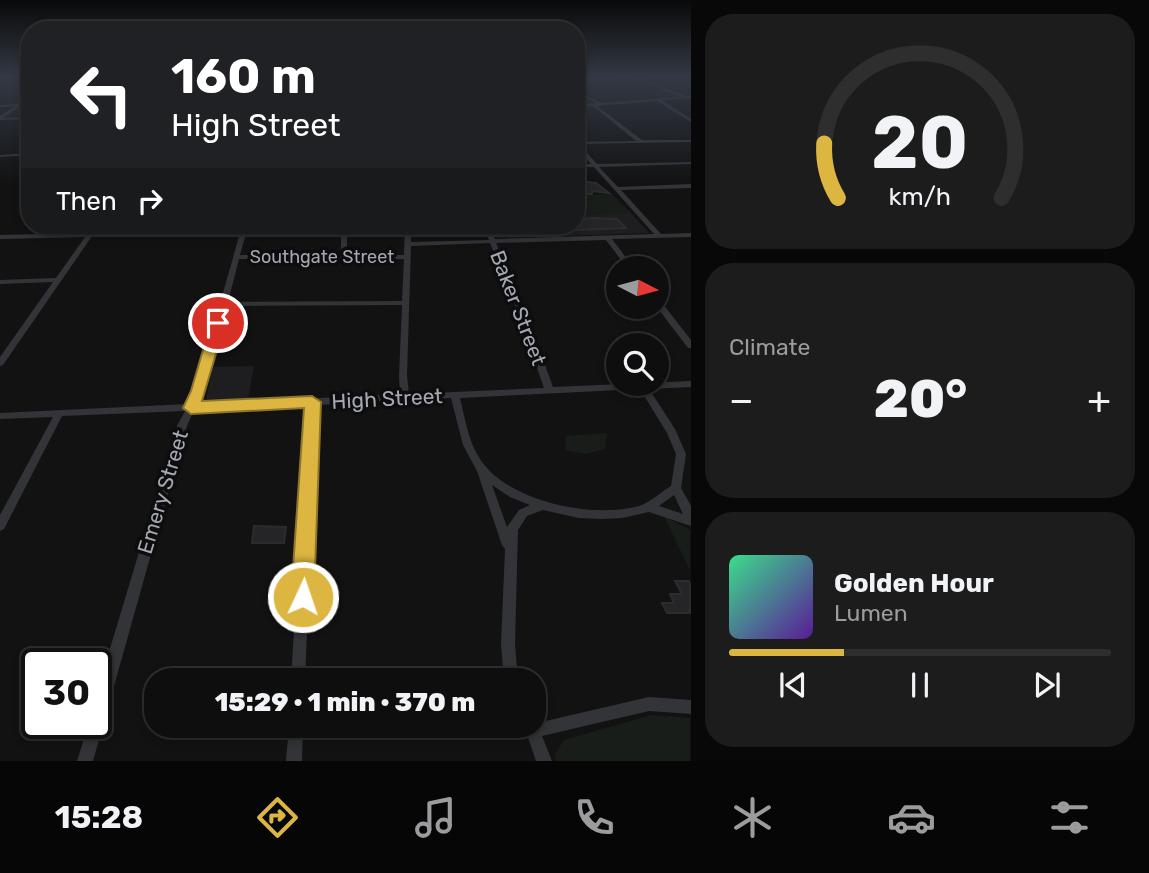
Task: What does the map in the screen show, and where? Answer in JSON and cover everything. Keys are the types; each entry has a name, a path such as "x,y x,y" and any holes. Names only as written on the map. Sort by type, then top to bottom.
{"street":[{"path":"604,113 641,142"},
{"path":"0,119 21,118"},
{"path":"585,144 691,141"},
{"path":"585,153 659,236"},
{"path":"0,156 21,155"},
{"path":"585,166 691,163"},
{"path":"616,189 691,186"},
{"path":"0,237 60,235"},
{"path":"0,363 89,235"},
{"name":"Emery Street","path":"112,666 181,426 199,391 243,235"},
{"path":"344,235 344,257"},
{"path":"405,398 402,376 408,235"},
{"name":"Baker Street","path":"490,235 550,390"},
{"path":"407,244 691,235"},
{"path":"608,238 622,256"},
{"name":"Southgate Street","path":"237,257 407,257"},
{"path":"0,282 59,279"},
{"path":"224,304 405,303"},
{"path":"669,318 691,346"},
{"name":"High Street","path":"669,385 691,384"},
{"name":"High Street","path":"0,416 606,388"},
{"path":"455,395 466,440 488,484 509,549"},
{"path":"649,396 672,432 681,454 676,488 691,519"},
{"path":"299,668 312,402"},
{"path":"0,526 59,414"},
{"path":"473,455 483,471 496,481 543,505 578,513 607,516 649,507 676,488"},
{"path":"510,668 509,549 512,529 517,520 533,507 543,505"},
{"path":"649,507 691,519"},
{"path":"546,726 649,704 691,707"},
{"path":"294,761 295,738"},
{"path":"535,738 544,761"},
{"name":"Emery Street","path":"85,761 91,739"}],"shaded area":[{"path":"612,194 631,213 585,216 585,195"},
{"path":"631,213 649,233 497,238 496,235 585,235 585,215"},
{"path":"254,366 248,399 206,399 213,367"},
{"path":"607,433 605,449 585,454 565,450 566,436"},
{"path":"664,516 690,530 690,570"},
{"path":"652,715 690,718 690,761 556,761 555,754 564,740"}],"building":[{"path":"585,182 596,183 609,193 592,191 592,194 585,194"},
{"path":"585,219 617,219 626,228 585,230"},
{"path":"254,526 286,527 284,543 252,543"},
{"path":"675,581 689,581 690,613 667,613 662,603 674,603 670,594 682,594"}],"route":[{"path":"218,323 199,391 191,408 312,402 303,597"}]}
